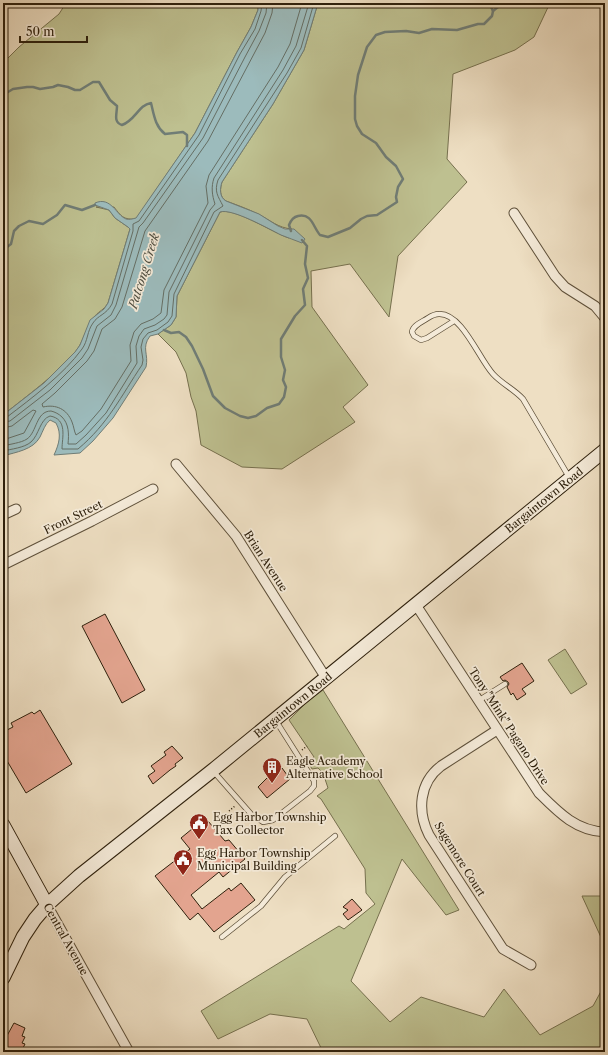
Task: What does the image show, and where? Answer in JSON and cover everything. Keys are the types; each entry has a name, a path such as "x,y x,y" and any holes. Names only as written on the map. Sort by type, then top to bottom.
{"main road":[{"name":"Bargaintown Road","path":"3,978 23,937 35,918 46,905 79,876 275,720 605,450"},
{"name":"Central Avenue","path":"3,825 46,905"}],"street":[{"path":"514,213 555,276 565,287 595,306 605,318"},
{"name":"Brian Avenue","path":"176,464 236,536 326,678"},
{"name":"Front Street","path":"3,565 153,489"},
{"path":"3,515 16,509"},
{"name":"Tony \"Mink\" Pagano Drive","path":"416,605 539,793 560,815 578,825 605,832"},
{"name":"Sagemore Court","path":"497,730 434,772 428,780 423,792 421,801 422,812 425,825 430,835 503,949 531,965"},
{"name":"Central Avenue","path":"46,905 129,1052"}],"lane":[{"path":"454,321 427,338 421,340 414,336 412,332 415,326 434,314 440,314 454,321 463,329 491,372 518,393 523,399 570,479"},
{"path":"478,701 505,684"},
{"path":"213,770 251,814 263,822 273,820 310,791 314,786 314,781 275,720"},
{"path":"222,937 261,906 285,877 335,836"}],"path":[{"path":"300,750 307,746"},
{"path":"229,811 236,806"},
{"path":"266,857 272,851"},
{"path":"276,869 282,864"}],"green space":[{"path":"66,3 258,3 258,10 251,27 195,133 136,219 128,219 123,217 114,207 96,207 109,210 115,218 130,229 108,303 105,308 92,319 79,347 68,360 41,385 3,415 3,63 19,47 59,14"},
{"path":"318,3 550,3 534,37 515,50 453,74 447,159 467,182 398,256 389,317 350,264 311,271 312,307 368,385 343,407 355,422 282,469 242,467 201,445 196,411 191,397 186,373 176,352 158,334 171,325 176,317 177,296 220,212 226,211 234,213 289,238 292,229 278,225 254,212 226,201 221,195 221,187 222,182 273,104 304,50"},
{"path":"565,649 587,684 571,694 548,660"},
{"path":"323,690 459,910 446,915 402,859 351,981 390,1022 421,997 484,1017 504,989 540,1035 593,1006 605,984 605,1052 323,1052 307,1019 270,1014 218,1039 201,1011 339,926 344,929 375,904 366,893 365,869 321,799 317,796 328,788 323,773 318,768 312,769 308,762 314,757 289,720 307,702"},
{"path":"582,896 605,896 605,946"}],"water":[{"name":"Patcong Creek","path":"258,3 318,3 304,50 273,104 222,182 221,195 226,201 259,214 278,226 285,229 294,229 305,239 302,243 241,216 233,213 220,212 177,296 176,317 171,325 158,334 150,336 147,340 146,367 113,418 93,441 80,453 54,455 58,443 59,431 56,423 50,420 45,426 40,437 33,445 24,450 3,456 3,415 44,383 75,352 80,345 90,320 104,309 108,303 130,229 115,218 109,210 95,205 95,203 105,202 109,204 126,219 136,218 195,133 251,27 258,10"}],"building":[{"path":"105,614 145,690 122,703 82,626"},
{"path":"522,663 534,681 522,689 526,694 517,700 513,693 511,695 507,687 509,684 508,682 505,680 503,681 500,677"},
{"path":"40,710 72,764 26,793 3,754 3,732 13,727 11,723 32,712 34,714"},
{"path":"172,746 183,758 175,764 176,766 153,784 148,776 155,771 151,766 166,755 164,752"},
{"name":"Eagle Academy Alternative School","path":"282,768 290,779 267,798 258,787 271,774"},
{"name":"Egg Harbor Township Municipal Building","path":"208,821 225,841 229,840 245,859 223,877 219,872 191,895 202,909 229,888 231,891 241,883 255,900 214,932 198,913 190,920 155,876 190,849 181,838 198,824 200,827"},
{"path":"352,899 362,910 348,920 343,914 348,910 343,907"},
{"path":"14,1023 25,1028 22,1036 25,1037 22,1043 25,1044 21,1052 3,1052 3,1043"}],"waterway":[{"path":"488,3 493,11"},
{"path":"291,231 289,225 291,220 296,216 303,216 312,221 320,235 328,237 350,228 367,216 377,215 397,202 396,197 398,187 403,179 396,166 386,157 376,143 362,134 355,119 355,96 358,75 367,47 376,35 385,32 406,31 419,33 432,29 457,30 478,24 484,24 492,16 493,11 503,3"},
{"path":"3,95 13,89 27,87 40,89 58,85 80,90 93,82 99,82 110,100 117,106 116,120 119,124 122,125 127,123 143,107 151,103 155,120 162,131 165,134 183,132 187,135 187,146"},
{"path":"3,250 11,244 14,231 19,226 29,221 43,224 57,215 65,205 82,210 95,205"},
{"path":"164,330 171,333 179,332 186,337 203,369 213,396 225,408 240,416 248,418 256,416 267,408 279,404 284,397 286,387 283,380 285,370 281,357 281,339 295,316 305,305 303,289 308,278 305,264 307,246 302,240"}],"place":[{"name":"Eagle Academy Alternative School","path":"272,784"},
{"name":"Egg Harbor Township Tax Collector","path":"199,840"},
{"name":"Egg Harbor Township Municipal Building","path":"183,876"}]}
